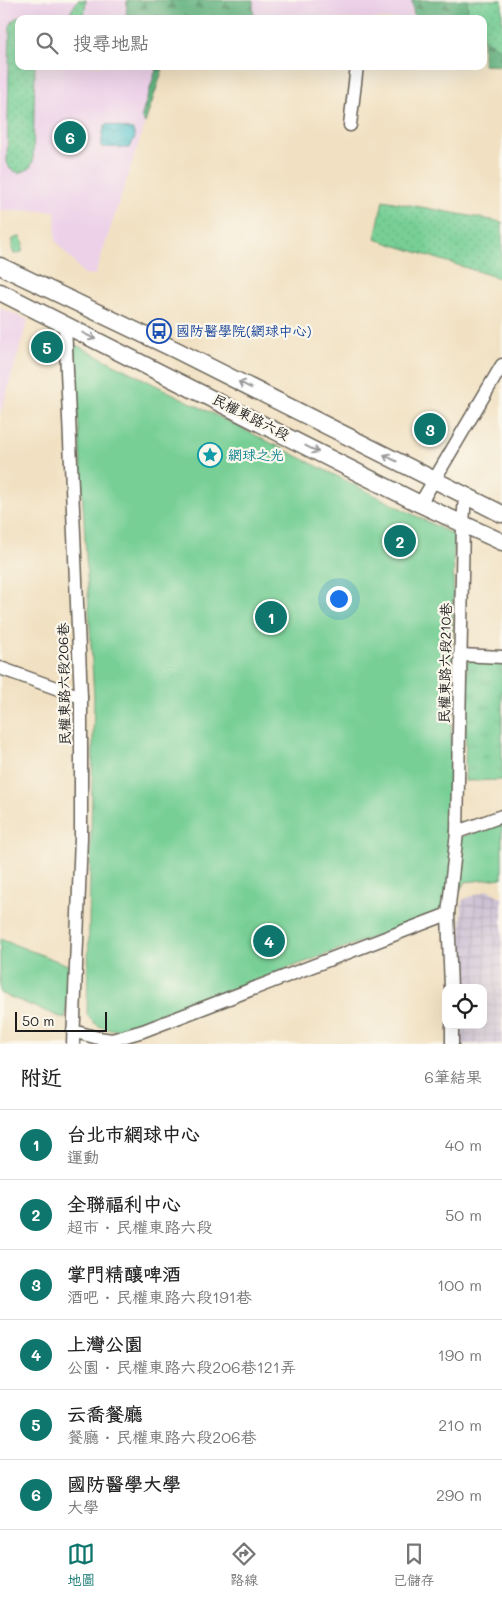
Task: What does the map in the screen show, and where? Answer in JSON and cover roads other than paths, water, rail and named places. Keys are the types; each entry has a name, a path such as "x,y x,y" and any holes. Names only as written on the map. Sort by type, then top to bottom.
{"main road":[{"name":"民權東路六段","path":"0,266 176,350 502,514"},
{"name":"民權東路六段","path":"0,292 420,504 502,542"}],"street":[{"path":"350,125 357,70"},
{"name":"民權東路六段206巷","path":"66,324 81,697 82,837 73,1044"},
{"path":"420,504 502,365"},
{"name":"民權東路六段210巷","path":"451,984 448,914 457,832 465,496"},
{"path":"460,655 502,657"},
{"path":"0,668 81,697"},
{"path":"457,832 502,816"},
{"path":"73,1031 112,1040 143,1031 448,914"},
{"path":"452,1029 452,1044"}],"water":[{"path":"106,124 133,130 135,137 130,148 101,147"}],"place":[{"name":"國防醫學大學","path":"70,137"},
{"name":"國防醫學院(網球中心)","path":"159,331"},
{"name":"云喬餐廳","path":"47,347"},
{"name":"掌門精釀啤酒","path":"430,429"},
{"name":"網球之光","path":"210,455"},
{"name":"全聯福利中心","path":"400,541"},
{"name":"台北市網球中心","path":"271,617"},
{"name":"上灣公園","path":"269,941"}]}
